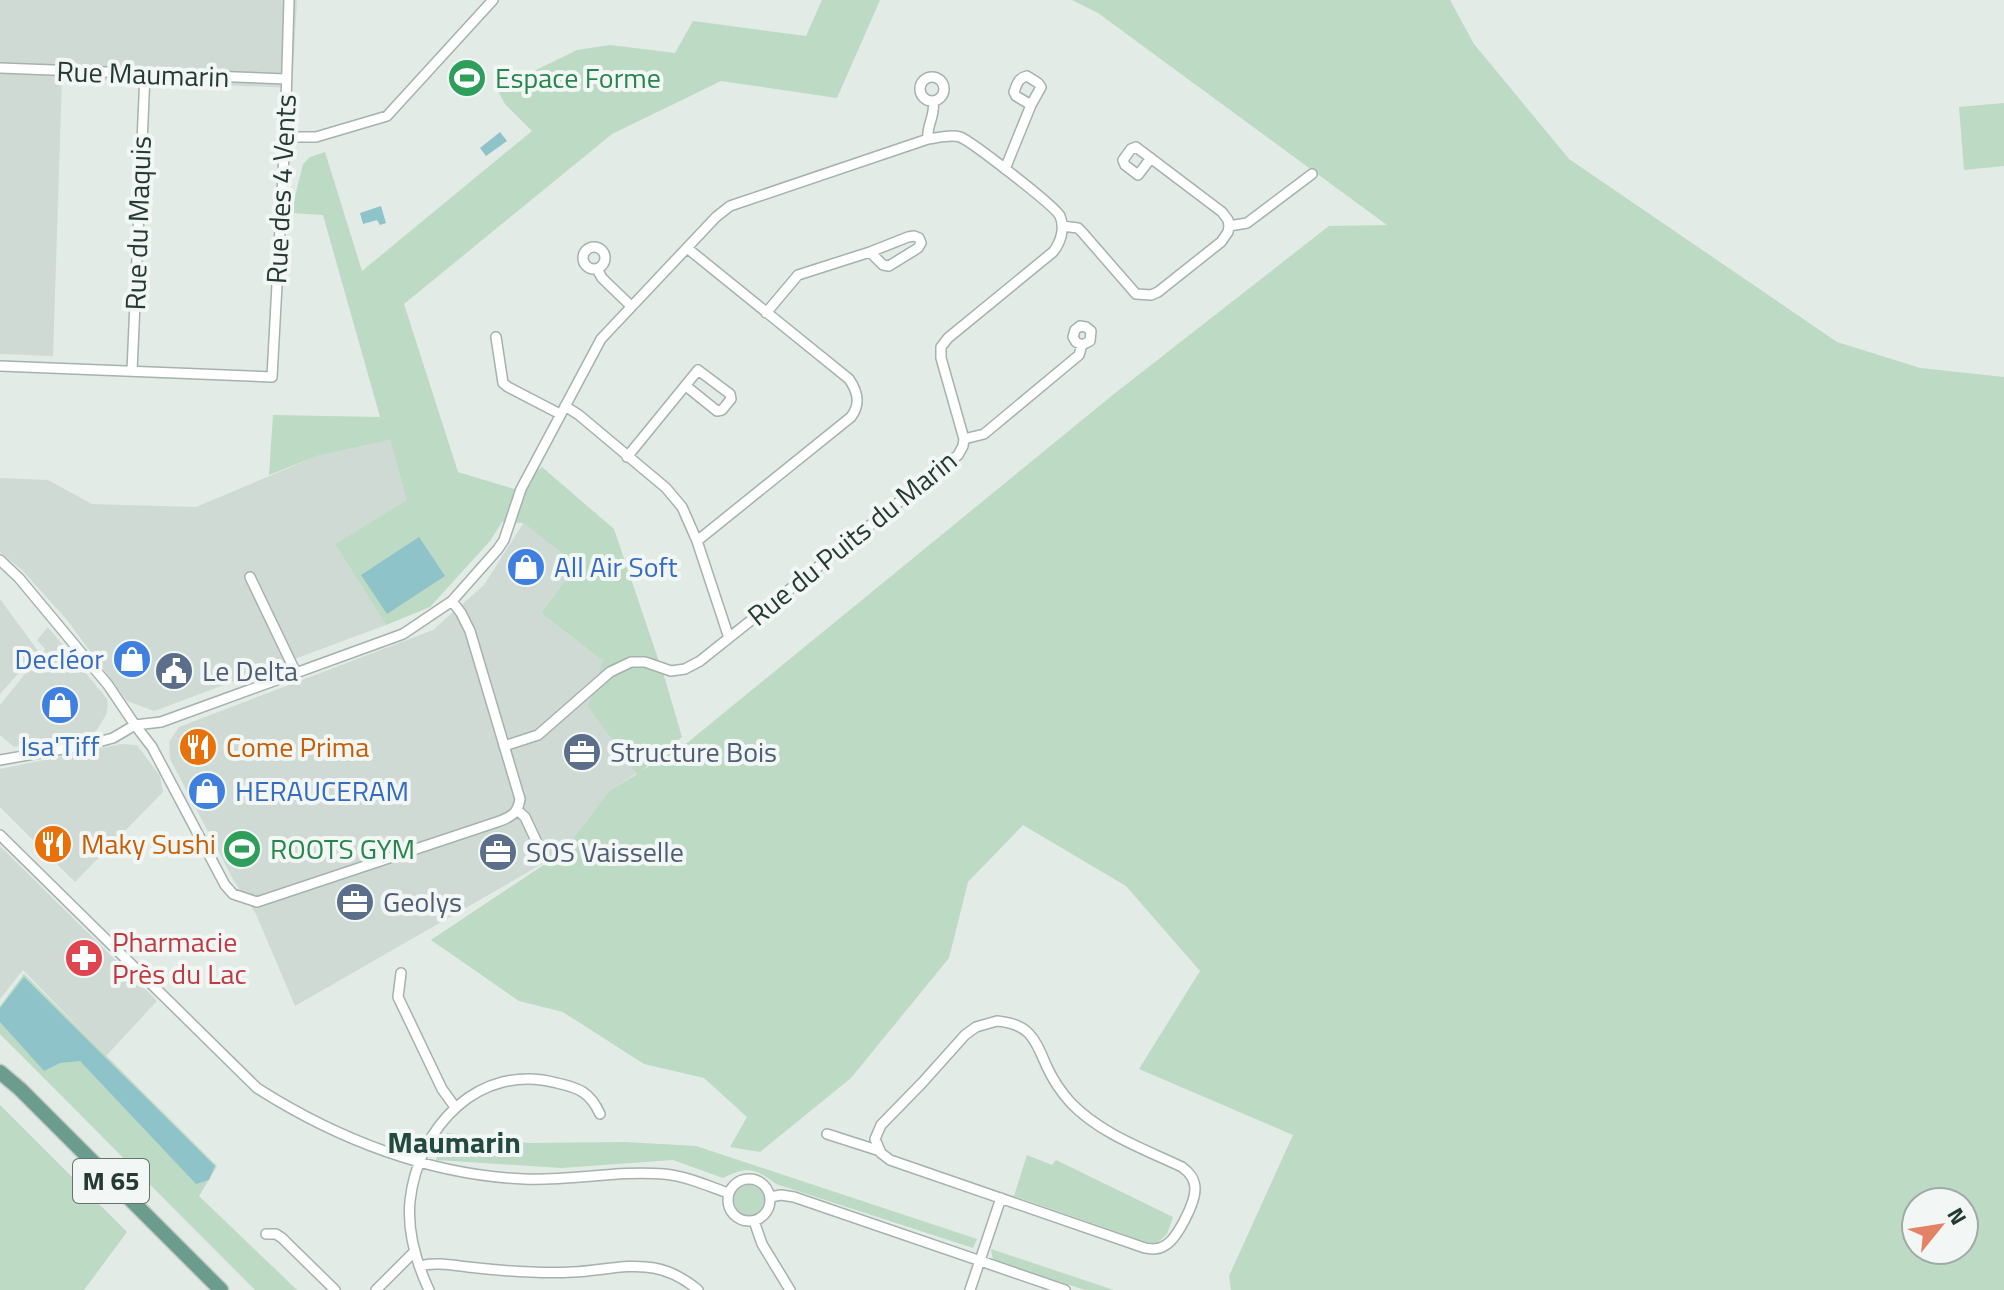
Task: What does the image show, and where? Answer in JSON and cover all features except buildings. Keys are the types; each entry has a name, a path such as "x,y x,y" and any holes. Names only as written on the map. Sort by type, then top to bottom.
{"main road":[{"name":"M 65","path":"0,1072 221,1290"}],"street":[{"path":"289,6 299,0"},
{"path":"285,137 316,137 387,116 493,0"},
{"name":"Rue des 4 Vents","path":"132,371 272,377 289,6"},
{"name":"Rue Maumarin","path":"0,68 286,79"},
{"name":"Rue du Maquis","path":"132,371 145,74"},
{"path":"928,139 933,101"},
{"path":"1005,169 1031,105"},
{"path":"0,760 91,744 113,738 135,725 161,722 403,634 452,601 504,540 521,489 601,339 722,211 737,202 928,139 957,136 1056,210 1062,226 1078,228 1130,289 1143,296 1158,292 1221,242 1229,226 1222,212 1151,158"},
{"path":"1229,226 1247,223 1312,174"},
{"name":"Rue du Puits du Marin","path":"504,746 538,735 622,665 645,662 666,670 685,669 700,661 958,455 964,439 941,358 941,347 1053,252 1061,238 1062,226"},
{"path":"766,313 798,275 914,236 921,243 889,266 883,265 870,252"},
{"path":"687,248 849,379 858,399 851,417 697,541"},
{"path":"597,269 602,278 631,306"},
{"path":"496,337 503,383 579,415 666,488 682,507 697,541 729,638"},
{"path":"964,439 984,434 1079,355 1082,345"},
{"path":"0,366 132,371"},
{"path":"627,457 698,370 730,394 731,399 722,410 717,411 686,386"},
{"path":"0,560 19,578 108,685 158,755 225,885 233,894 257,902 500,821 518,811 520,799 470,631 452,601"},
{"path":"250,577 296,673"},
{"path":"518,811 525,817 539,847"},
{"path":"0,835 257,1088 279,1103 329,1128 371,1147 418,1162 485,1176 563,1180 635,1173 667,1174 728,1193"},
{"path":"401,973 398,997 442,1089 455,1107"},
{"path":"827,1134 880,1151 890,1160 1145,1248 1166,1246 1176,1236 1194,1200 1195,1184 1191,1174 1090,1120 1058,1086 1032,1036 1020,1026 1005,1021 982,1024 965,1035 881,1125 875,1139 880,1151"},
{"path":"429,1290 414,1252 410,1203 418,1162 436,1130 455,1107 478,1091 504,1081 533,1079 559,1083 588,1094 600,1114"},
{"path":"752,1179 763,1184 770,1197 764,1215 754,1221 743,1221 733,1214 727,1200 737,1181 752,1179"},
{"path":"770,1197 794,1197 1065,1290"},
{"path":"970,1290 1001,1198"},
{"path":"754,1221 762,1244 790,1290"},
{"path":"266,1234 276,1234 282,1238 335,1290"},
{"path":"376,1290 414,1252"},
{"path":"419,1266 438,1263 506,1271 573,1272 645,1267 671,1273 698,1290"}],"shaded area":[{"path":"0,0 297,0 292,88 62,78 53,356 0,354"},
{"path":"390,440 408,500 335,544 386,625 154,711 127,701 67,620 22,570 0,552 0,478 48,480 92,504 196,507 317,456"},
{"path":"524,522 577,565 541,613 603,661 637,773 609,791 563,852 295,1006 256,914 234,881 170,759 169,742 179,727 433,630 484,585"},
{"path":"0,599 38,651 0,694"},
{"path":"48,627 107,699 106,715 91,734 14,747 0,735 0,705 45,649 37,640"},
{"path":"121,744 137,745 160,776 163,792 75,882 0,807 0,769"},
{"path":"0,846 157,1001 106,1056 23,970 0,999"}],"green space":[{"path":"822,0 880,0 837,98 721,81 612,134 404,304 458,472 514,489 542,467 614,529 682,737 641,771 687,743 1114,394 1329,226 1387,225 1098,13 1072,0 1450,0 1474,44 1569,159 1837,342 1920,368 2004,377 2004,1290 1231,1290 1229,1276 1293,1135 1139,1069 1200,971 1126,886 1023,825 968,882 949,958 851,1078 760,1152 730,1147 747,1117 704,1078 644,1064 563,1012 519,1001 431,940 563,852 609,791 637,774 588,706 603,661 541,613 577,565 524,523 502,522 490,541 430,607 386,625 335,544 407,500 390,440 317,456 269,475 273,415 380,417 323,215 291,213 303,164 310,157 325,152 362,271 532,131 505,104 497,89 577,50 610,45 675,53 693,21 806,36"},
{"path":"2004,103 2004,166 1964,170 1959,107"},
{"path":"24,974 217,1166 199,1196 297,1290 255,1290 0,1034 0,1006"},
{"path":"0,1105 127,1232 84,1290 0,1290"},
{"path":"447,1133 528,1143 625,1142 696,1146 977,1239 973,1248 776,1184 751,1170 723,1178 673,1160 561,1168 436,1160"},
{"path":"1027,1155 1052,1165 1056,1160 1173,1217 1167,1234 1155,1245 1014,1196"},
{"path":"749,1185 760,1189 764,1200 760,1211 749,1215 738,1211 734,1200 738,1189"},
{"path":"991,1249 1114,1290 1085,1290 993,1260"}],"water":[{"path":"500,132 507,141 486,156 480,148"},
{"path":"381,206 386,223 380,225 377,220 363,224 360,213"},
{"path":"419,537 445,576 387,614 361,575"},
{"path":"24,977 215,1166 209,1180 196,1184 80,1061 60,1063 44,1071 0,1022 0,1008"}],"place":[{"name":"Espace Forme","path":"467,78"},
{"name":"All Air Soft","path":"526,567"},
{"name":"Decléor","path":"132,659"},
{"name":"Le Delta","path":"174,671"},
{"name":"Isa'Tiff","path":"60,705"},
{"name":"Come Prima","path":"198,747"},
{"name":"Structure Bois","path":"582,752"},
{"name":"HERAUCERAM","path":"207,791"},
{"name":"Maky Sushi","path":"53,844"},
{"name":"ROOTS GYM","path":"242,849"},
{"name":"SOS Vaisselle","path":"498,852"},
{"name":"Geolys","path":"355,902"},
{"name":"Pharmacie Près du Lac","path":"84,958"}],"district":[{"name":"Maumarin","path":"454,1143"}]}
